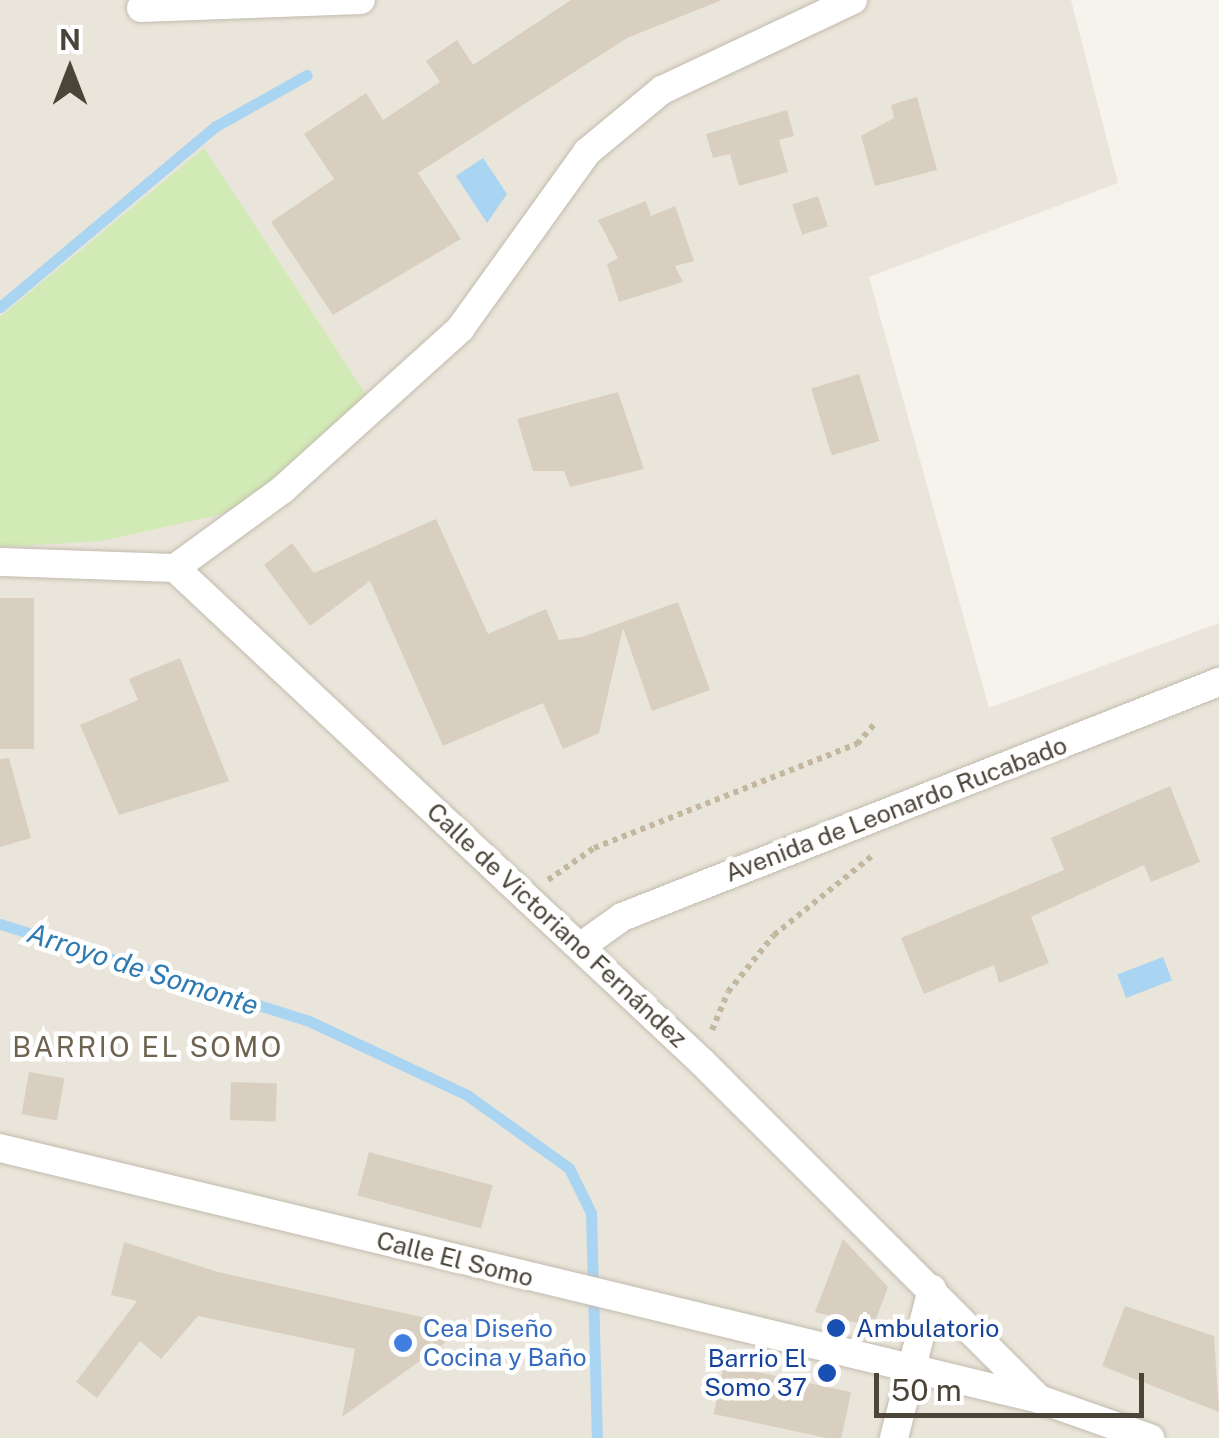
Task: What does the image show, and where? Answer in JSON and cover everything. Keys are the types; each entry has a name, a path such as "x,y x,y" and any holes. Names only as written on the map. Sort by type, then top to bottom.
{"street":[{"path":"142,8 361,0"},
{"path":"0,562 176,568 282,490 460,329 587,152 662,90 853,0"},
{"name":"Calle de Victoriano Fernández","path":"176,568 702,1062 1039,1399"},
{"name":"Avenida de Leonardo Rucabado","path":"580,947 622,916 1219,682"},
{"name":"Calle El Somo","path":"0,1148 1039,1399 1150,1438"},
{"path":"894,1438 932,1290"}],"path":[{"path":"532,900 558,868 594,848 857,744 876,722"},
{"path":"702,1062 728,992 774,934 879,851"}],"shaded area":[{"path":"0,0 1071,0 1118,183 869,277 989,708 1219,623 1219,1438 0,1438"}],"green space":[{"path":"204,148 369,399 279,479 223,514 101,541 0,547 0,317"}],"water":[{"path":"483,158 507,194 487,223 456,176"},
{"path":"1163,957 1172,980 1126,998 1117,975"}],"building":[{"path":"571,0 722,0 627,38 418,173 461,239 333,315 271,222 334,179 304,134 366,93 383,120 440,82 426,61 457,40 473,65"},
{"path":"917,97 937,170 875,186 861,136 894,118 891,105"},
{"path":"787,110 794,136 779,140 788,172 739,186 730,154 738,152 713,158 706,134"},
{"path":"818,196 828,226 802,235 792,204"},
{"path":"646,201 651,216 675,206 694,261 675,266 683,282 619,302 607,264 618,258 598,220"},
{"path":"859,374 879,441 832,456 811,389"},
{"path":"618,392 644,469 570,487 564,471 533,471 517,419"},
{"path":"436,519 488,634 546,609 559,640 582,637 678,602 710,690 652,711 623,628 599,733 563,749 543,703 443,746 370,581 310,626 264,565 292,543 314,573"},
{"path":"0,598 34,598 34,749 0,749"},
{"path":"180,658 229,781 119,815 80,725 138,700 129,679"},
{"path":"9,758 31,838 0,847 0,759"},
{"path":"1170,786 1200,862 1151,882 1144,865 1031,917 1049,963 999,983 994,965 924,994 901,938 1064,870 1051,838"},
{"path":"29,1072 64,1078 57,1121 22,1114"},
{"path":"231,1082 277,1084 276,1122 230,1120"},
{"path":"369,1152 493,1185 481,1229 357,1195"},
{"path":"843,1239 888,1287 873,1327 815,1312"},
{"path":"124,1242 218,1272 467,1327 342,1417 355,1349 198,1316 161,1359 140,1341 97,1398 76,1382 137,1301 111,1295"},
{"path":"1125,1306 1214,1336 1219,1412 1102,1366"},
{"path":"724,1365 851,1392 841,1438 714,1414"}],"waterway":[{"name":"Arroyo de Somonte","path":"0,307 216,126 307,75"},
{"name":"Arroyo de Somonte","path":"0,924 309,1021 467,1095 569,1168 591,1213 597,1438"}],"place":[{"name":"Ambulatorio","path":"836,1328"},
{"name":"Cea Diseño Cocina y Baño","path":"403,1343"},
{"name":"Barrio El Somo 37","path":"827,1373"}],"district":[{"name":"BARRIO EL SOMO","path":"148,1047"}]}
